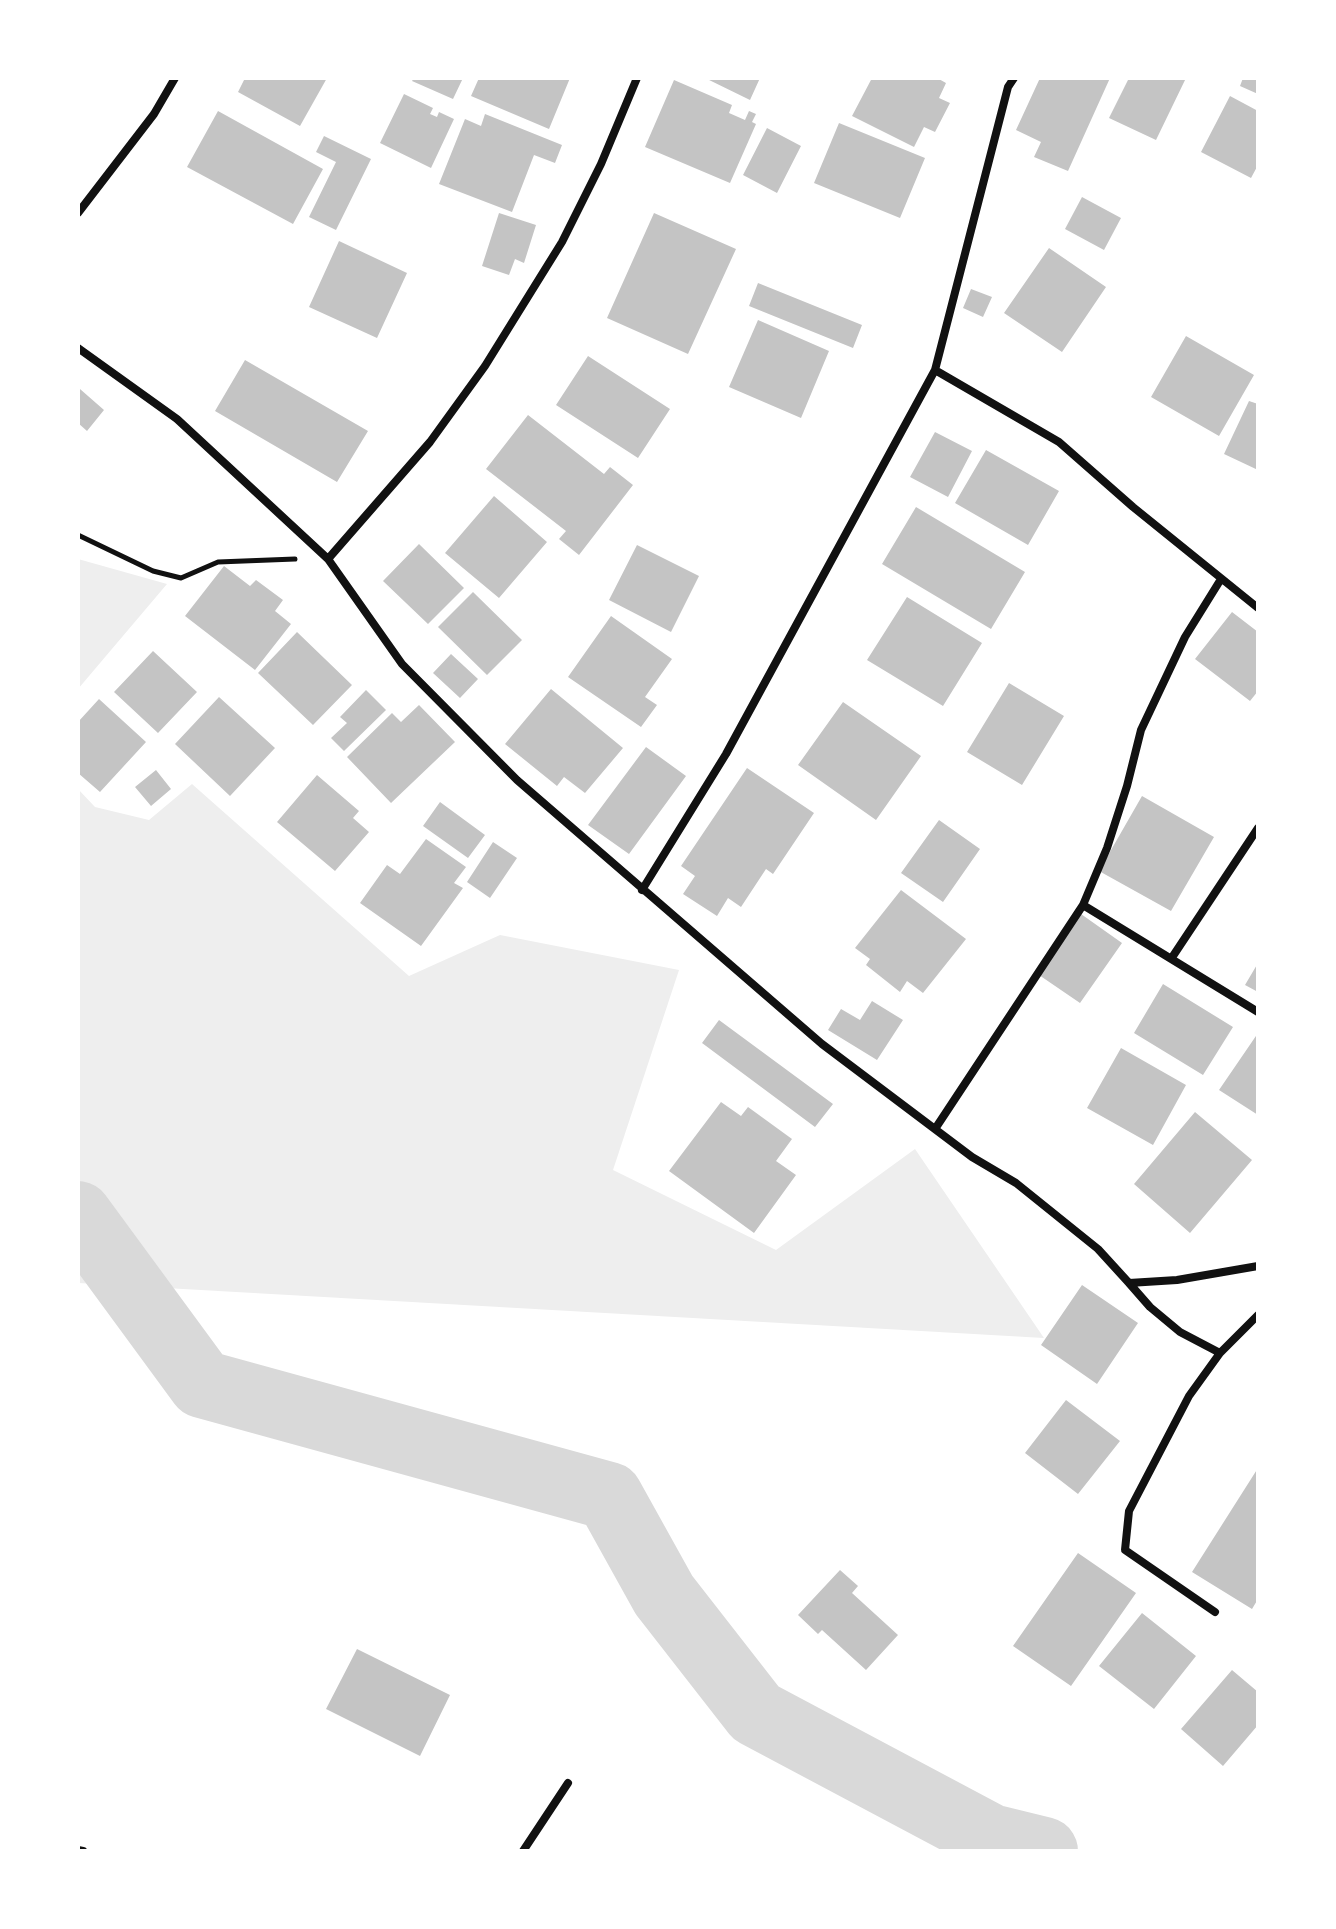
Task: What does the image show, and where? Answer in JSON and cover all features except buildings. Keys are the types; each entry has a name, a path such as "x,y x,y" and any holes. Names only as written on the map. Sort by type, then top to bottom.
{"street":[{"path":"78,213 154,114 175,78"},
{"path":"328,559 430,442 485,366 562,242 601,164 637,78"},
{"path":"642,890 726,754 935,370 1008,87 1014,78"},
{"path":"78,348 177,419 328,559 402,664 517,780 822,1044 972,1157 1016,1183 1098,1249 1150,1307 1180,1332 1220,1353"},
{"path":"935,370 1059,442 1258,608"},
{"path":"935,1129 1083,905 1107,848 1141,730 1185,637 1221,579"},
{"path":"1171,959 1258,828"},
{"path":"1083,905 1258,1012"},
{"path":"1129,1283 1177,1280 1258,1266"},
{"path":"1215,1612 1125,1550 1129,1511 1189,1396 1220,1353 1258,1315"},
{"path":"523,1851 568,1783"}],"path":[{"path":"78,535 153,571 181,578 218,562 328,559"}],"shaded area":[{"path":"78,559 167,584 78,689"},
{"path":"192,784 409,976 500,935 679,970 613,1170 776,1250 915,1149 1044,1338 78,1283 78,789 95,807 149,820"}],"waterway":[{"path":"78,1215 202,1384 609,1496 664,1595 756,1713 991,1838 1044,1851"}]}
